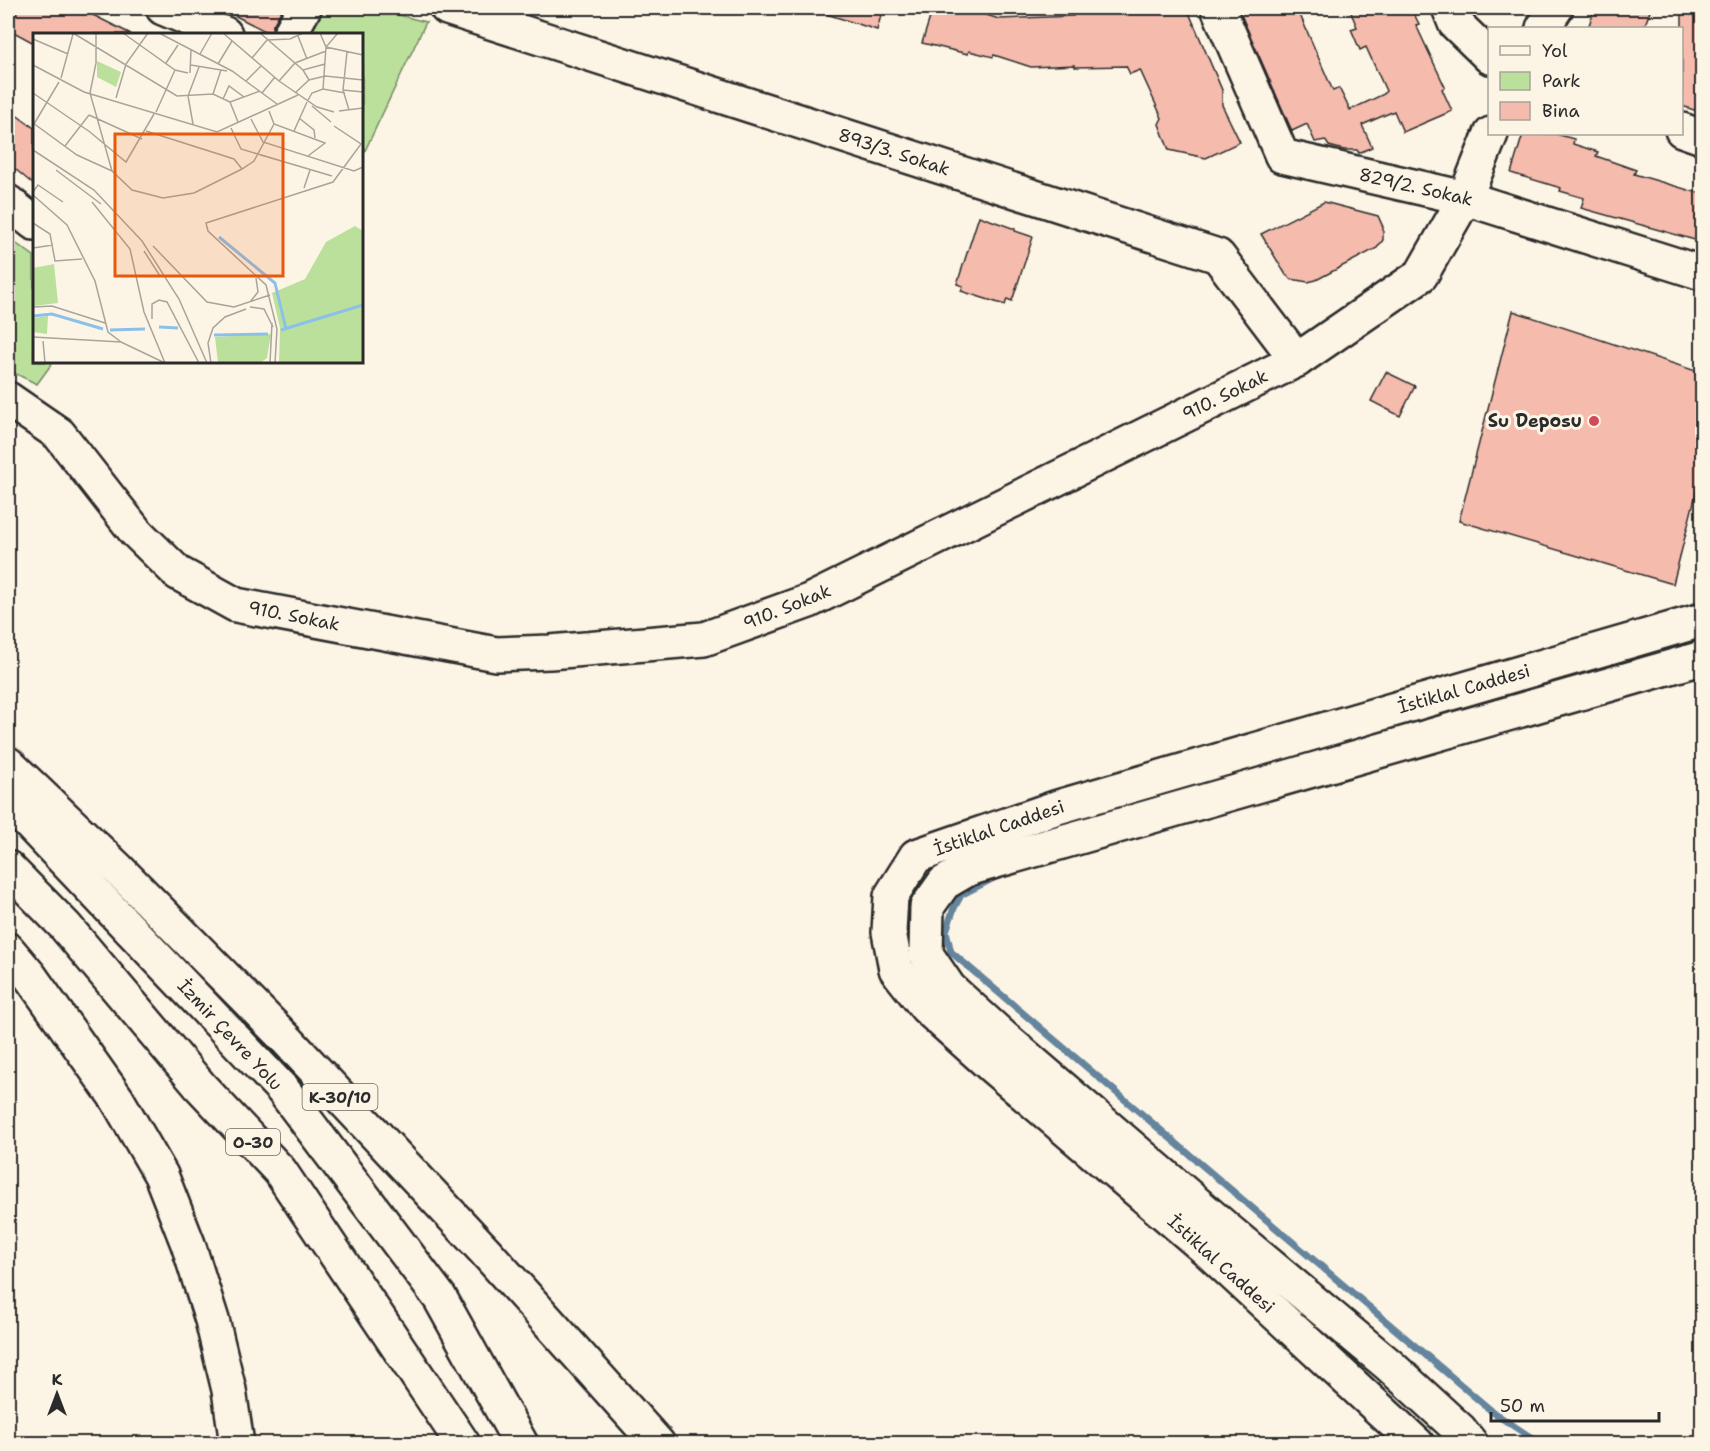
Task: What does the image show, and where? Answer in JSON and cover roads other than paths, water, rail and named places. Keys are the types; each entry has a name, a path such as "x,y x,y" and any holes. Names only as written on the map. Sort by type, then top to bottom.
{"main road":[{"path":"164,8 223,33"},
{"path":"291,33 304,8"},
{"name":"893/3. Sokak","path":"447,8 1218,256 1297,360"},
{"name":"829/2. Sokak","path":"1218,8 1282,156 1465,198 1702,273"},
{"path":"1449,8 1455,23 1488,55"},
{"path":"1544,27 1556,8"},
{"path":"1683,130 1702,137"},
{"name":"910. Sokak","path":"8,399 59,434 135,531 178,573 236,605 496,654 550,652 704,639 808,601 1297,360 1421,275 1465,198 1491,135"},
{"path":"8,202 33,222"},
{"name":"İstiklal Caddesi","path":"1417,1443 1206,1249 1003,1076 926,1007 897,969 889,932 891,896 916,856 1058,807 1702,620"},
{"name":"İstiklal Caddesi","path":"1471,1443 1460,1430 1389,1365 949,988 926,954 927,907 944,883 968,869 1702,658"},
{"name":"K-30/10","path":"8,764 119,870 294,1048 485,1251 658,1443"},
{"name":"İzmir Çevre Yolu","path":"8,801 283,1090 440,1298 521,1443"},
{"name":"O-30","path":"8,868 65,926 200,1086 279,1171 463,1443"},
{"path":"8,950 30,976 117,1099 161,1175 188,1244 212,1320 229,1390 237,1443"}],"waterway":[{"path":"996,877 961,895 946,931 951,952 1494,1413 1541,1444"}],"place":[{"name":"Su Deposu","path":"1594,421"}]}
